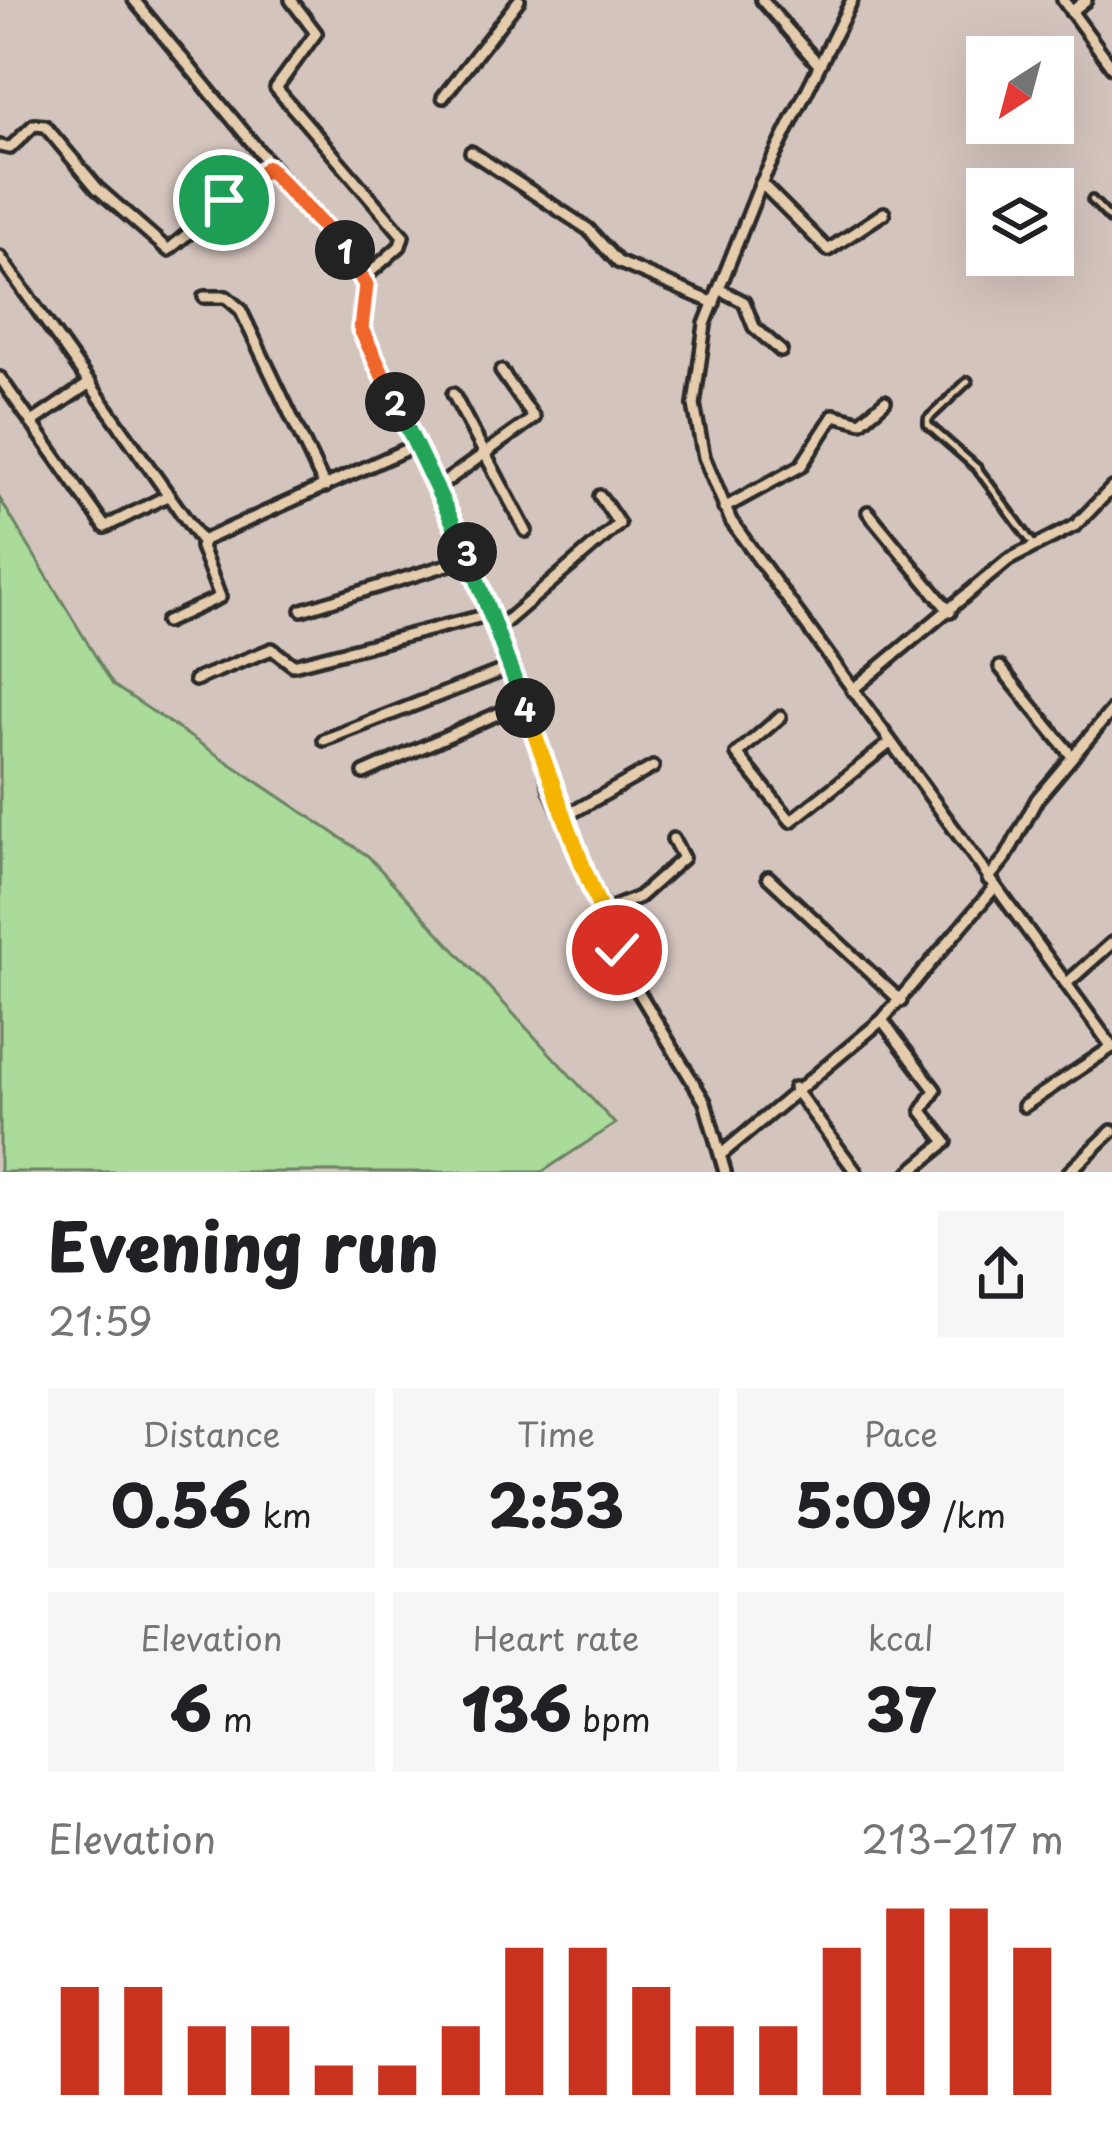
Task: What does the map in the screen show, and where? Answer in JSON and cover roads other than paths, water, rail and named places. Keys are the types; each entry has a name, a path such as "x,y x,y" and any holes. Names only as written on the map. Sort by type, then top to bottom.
{"street":[{"path":"134,0 268,168 345,249 364,278 361,329 470,558 628,979 693,1080 724,1152 725,1172"},
{"path":"291,0 316,33 276,88 403,236 400,246 364,278"},
{"path":"443,97 519,0"},
{"path":"762,0 819,65"},
{"path":"852,0 761,183 713,304 695,370 694,405 704,457 724,508 1112,1047 1024,1106"},
{"path":"1063,0 1112,67"},
{"path":"1071,12 1086,0"},
{"path":"0,146 10,148 34,125 45,126 97,188 168,250 268,168"},
{"path":"471,152 588,229 618,262 713,304"},
{"path":"761,183 828,250 884,213"},
{"path":"0,257 202,542 220,597 166,622"},
{"path":"719,289 744,302 754,327 781,351"},
{"path":"205,297 226,297 240,309 325,488"},
{"path":"438,487 534,415 501,371"},
{"path":"0,377 105,527 169,495"},
{"path":"31,423 90,383"},
{"path":"453,394 526,532"},
{"path":"724,508 801,466 834,415 861,422 885,401"},
{"path":"202,542 416,445"},
{"path":"852,689 1033,544 1076,525 1112,488"},
{"path":"496,630 619,524 599,496"},
{"path":"868,512 950,612"},
{"path":"302,610 470,558"},
{"path":"195,680 272,649 293,665 491,614"},
{"path":"1000,667 1071,755"},
{"path":"324,740 509,668"},
{"path":"364,773 523,703"},
{"path":"724,1152 901,1001 991,883 1036,799 1112,710"},
{"path":"780,717 737,754 791,821 890,743"},
{"path":"564,818 653,767"},
{"path":"604,911 639,897 676,865 685,855 673,839"},
{"path":"768,877 901,1001"},
{"path":"1067,983 1112,944"},
{"path":"882,1020 935,1090 922,1111 946,1142 910,1172"},
{"path":"794,1088 856,1172"},
{"path":"1069,1172 1112,1131"}],"lane":[{"path":"1092,200 1112,221"},
{"path":"968,381 927,423 977,468 1033,544"}]}
